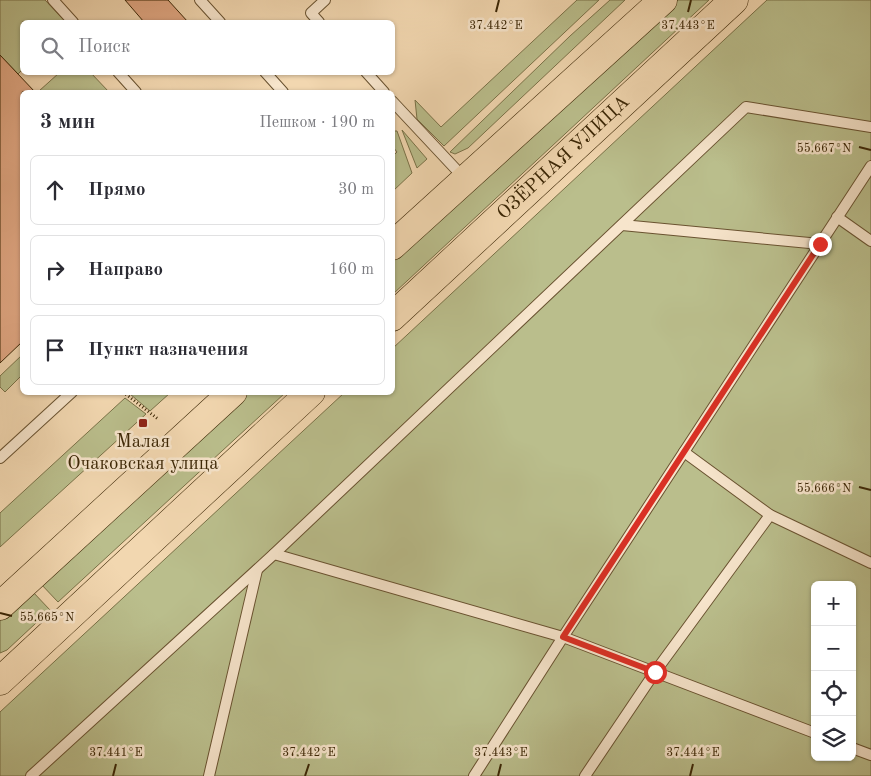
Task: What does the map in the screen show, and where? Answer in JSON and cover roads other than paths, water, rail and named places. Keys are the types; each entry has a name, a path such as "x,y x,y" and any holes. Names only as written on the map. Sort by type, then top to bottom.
{"main road":[{"path":"395,243 663,0"},
{"name":"ОЗЁРНАЯ УЛИЦА","path":"395,314 734,0"},
{"path":"5,598 230,395"},
{"path":"0,681 308,395"}],"lane":[{"path":"53,0 71,20"},
{"path":"200,0 218,20"},
{"path":"317,20 311,13 325,0"},
{"path":"121,75 134,90"},
{"path":"269,75 282,90"},
{"path":"369,75 382,90"},
{"path":"395,104 465,180"},
{"path":"31,776 258,569 746,107 871,127"},
{"path":"474,776 871,166"},
{"path":"837,217 871,241"},
{"path":"622,225 820,244"},
{"path":"0,458 69,395"},
{"path":"684,452 770,515 871,563"},
{"path":"585,776 655,672 770,515"},
{"path":"274,554 563,637 811,731"},
{"path":"209,776 258,569"},
{"path":"856,749 871,755"}],"place":[{"name":"Малая Очаковская улица","path":"143,423"}]}
